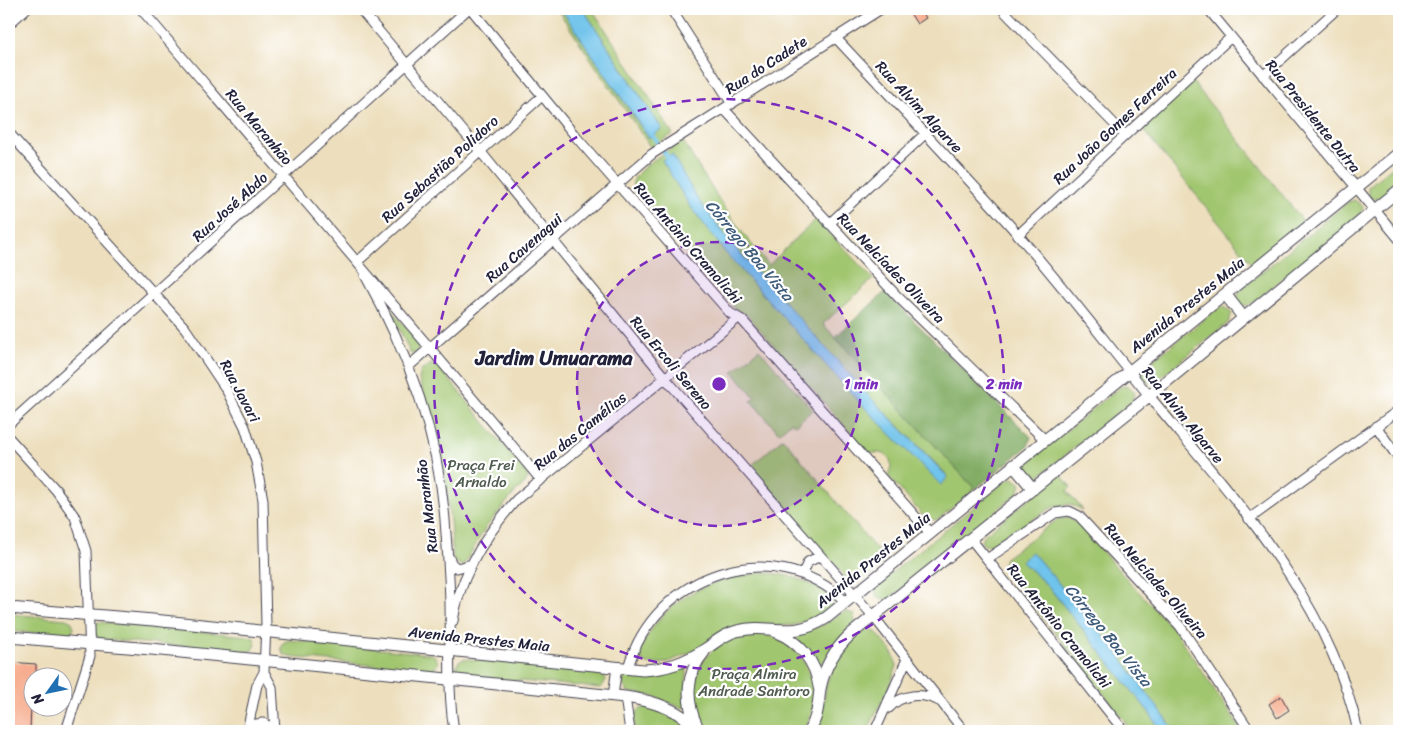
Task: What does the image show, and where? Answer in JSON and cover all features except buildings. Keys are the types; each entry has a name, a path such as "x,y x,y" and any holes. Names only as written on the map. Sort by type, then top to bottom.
{"street":[{"path":"9,24 26,9"},
{"name":"Rua Maranhão","path":"141,9 541,480"},
{"name":"Rua Ercoli Sereno","path":"360,9 408,64 666,379 820,556 850,598 874,617 964,731"},
{"name":"Rua José Abdo","path":"9,424 468,9"},
{"name":"Rua Antônio Cramolichi","path":"468,9 737,319 742,320 930,533"},
{"name":"Rua Nelcíades Oliveira","path":"671,9 728,106 829,224 897,296 1045,440"},
{"name":"Rua do Cadete","path":"657,151 880,9"},
{"path":"1002,9 1125,135"},
{"name":"Rua Presidente Dutra","path":"1208,9 1399,239"},
{"path":"1263,76 1337,9"},
{"name":"Rua Alvim Algarve","path":"835,37 1018,235 1250,519 1283,565 1321,628 1341,672 1358,731"},
{"name":"Rua João Gomes Ferreira","path":"1018,235 1231,37"},
{"name":"Rua Sebastião Polidoro","path":"357,262 542,96"},
{"name":"Rua Javari","path":"9,133 185,328 214,369 237,410 251,444 260,480 265,521 266,632 264,672 257,685 249,728"},
{"path":"829,224 925,134"},
{"name":"Rua Cavenagui","path":"410,366 657,151"},
{"name":"Avenida Prestes Maia","path":"9,608 266,632 450,646 643,670 668,668 696,655 717,640 737,631 753,629 793,630 814,624 850,598 1399,153"},
{"path":"809,731 817,715 820,692 826,670 838,648 851,634 1149,396 1399,190"},
{"name":"Rua Maranhão","path":"357,262 386,313 410,366 438,464 445,512 450,646 448,679 454,731"},
{"path":"1225,294 1243,317"},
{"name":"Rua das Camélias","path":"450,646 459,597 472,564 502,517 517,499 737,319"},
{"path":"1250,519 1399,410"},
{"path":"1376,426 1399,459"},
{"path":"9,438 56,490 75,517 86,551 90,656 66,731"},
{"path":"1013,466 1033,489"},
{"name":"Rua Nelcíades Oliveira","path":"987,559 1055,513 1069,511 1079,516 1180,626 1250,731"},
{"name":"Rua Antônio Cramolichi","path":"971,539 1124,731"},
{"path":"447,553 452,564 457,568 463,568 472,564"},
{"path":"803,573 808,562 820,556"},
{"path":"630,731 619,697 623,668 647,624 668,601 693,584 722,574 761,567 787,569 803,573 850,598"},
{"path":"769,630 789,639 805,653 816,672 820,692"},
{"path":"9,637 265,660 619,697 663,706 684,717 700,731"},
{"path":"700,731 690,705 689,684 696,664 709,647"},
{"path":"874,731 883,715 907,659"},
{"path":"264,672 272,687 275,731"},
{"path":"883,715 892,704 906,697 926,696 943,704"},
{"path":"249,728 263,723 275,731"}],"green space":[{"path":"557,9 561,9 643,130 662,129 583,9 592,9 673,134 651,148"},
{"path":"1192,81 1304,222 1252,264 1142,128"},
{"path":"683,141 723,205 769,265 816,219 873,279 823,324 975,489 937,520 926,519 889,477 891,465 888,457 883,454 868,453 747,315 736,310 633,189 633,182 636,176 643,169","holes":["672,155 696,197 733,245 869,396 948,476 941,484 861,404 725,252 688,203 663,160"]},
{"path":"1399,161 1399,184 1382,198 1372,199 1368,194 1368,187"},
{"path":"1355,200 1363,207 1360,216 1251,304 1245,306 1239,303 1237,296 1240,290 1348,202"},
{"path":"885,292 1031,437 1028,446 975,489 835,337"},
{"path":"1224,307 1232,313 1228,323 1156,381 1150,383 1144,380 1142,374 1145,367 1218,308"},
{"path":"391,310 420,344 419,349 414,354 410,353"},
{"path":"759,349 813,410 795,425 791,422 779,433 751,401 755,397 733,372"},
{"name":"Praça Frei Arnaldo","path":"431,364 438,366 528,475 526,483 517,490 486,527 463,566 453,561 446,491 438,446 419,379 421,371"},
{"path":"1127,385 1135,392 1132,401 1038,477 1029,478 1024,469 1027,463 1120,387"},
{"path":"783,438 886,561 860,582 854,583 847,579 750,467"},
{"path":"1060,474 1071,487 1067,491 1083,510 1070,504 1053,507 990,545 984,545 981,542 983,536"},
{"path":"1013,478 1021,484 1018,493 887,600 877,597 875,590 878,584 1007,480"},
{"path":"1068,518 1075,521 1087,533 1175,631 1242,731 1175,731 1117,653 1032,552 1021,561 1048,586 1149,712 1161,731 1130,731 1124,720 1002,566 1005,558 1058,519"},
{"path":"761,573 789,576 815,586 831,596 832,605 812,620 793,625 770,626 694,651 666,663 647,664 641,660 638,654 648,635 673,606 704,587 740,576"},
{"path":"845,611 854,614 855,624 833,645 820,669 794,636 825,624"},
{"path":"9,614 66,619 72,622 74,628 71,634 65,636 9,631"},
{"path":"98,622 247,636 254,638 256,645 253,650 247,652 100,639 93,633 93,626"},
{"path":"867,630 876,632 892,652 897,666 889,687 867,731 815,731 821,717 827,684 834,666 844,648"},
{"name":"Praça Almira Andrade Santoro","path":"758,633 775,638 789,646 800,657 808,670 813,684 814,700 803,731 706,731 698,714 694,697 695,680 701,666 710,653 723,643 739,636"},
{"path":"290,640 430,654 436,657 438,663 434,669 428,671 290,657 283,654 281,648 284,642"},
{"path":"464,659 602,670 606,680 601,688 464,676 458,673 456,667 459,661"},
{"path":"684,667 687,670 685,706 683,708 652,696 628,692 623,685 623,679 629,674 656,674"},
{"path":"650,707 671,716 693,731 636,731 634,718 637,711"}],"water":[{"path":"561,9 583,9 662,129 649,138"},
{"path":"672,154 696,197 733,245 869,396 948,477 941,485 861,404 725,252 688,203 662,160"},
{"path":"1032,552 1118,653 1175,731 1161,731 1149,712 1048,586 1021,561"}],"waterway":[{"name":"Córrego Boa Vista","path":"650,132 670,161"}],"district":[{"name":"Jardim Umuarama","path":"554,358"}]}
